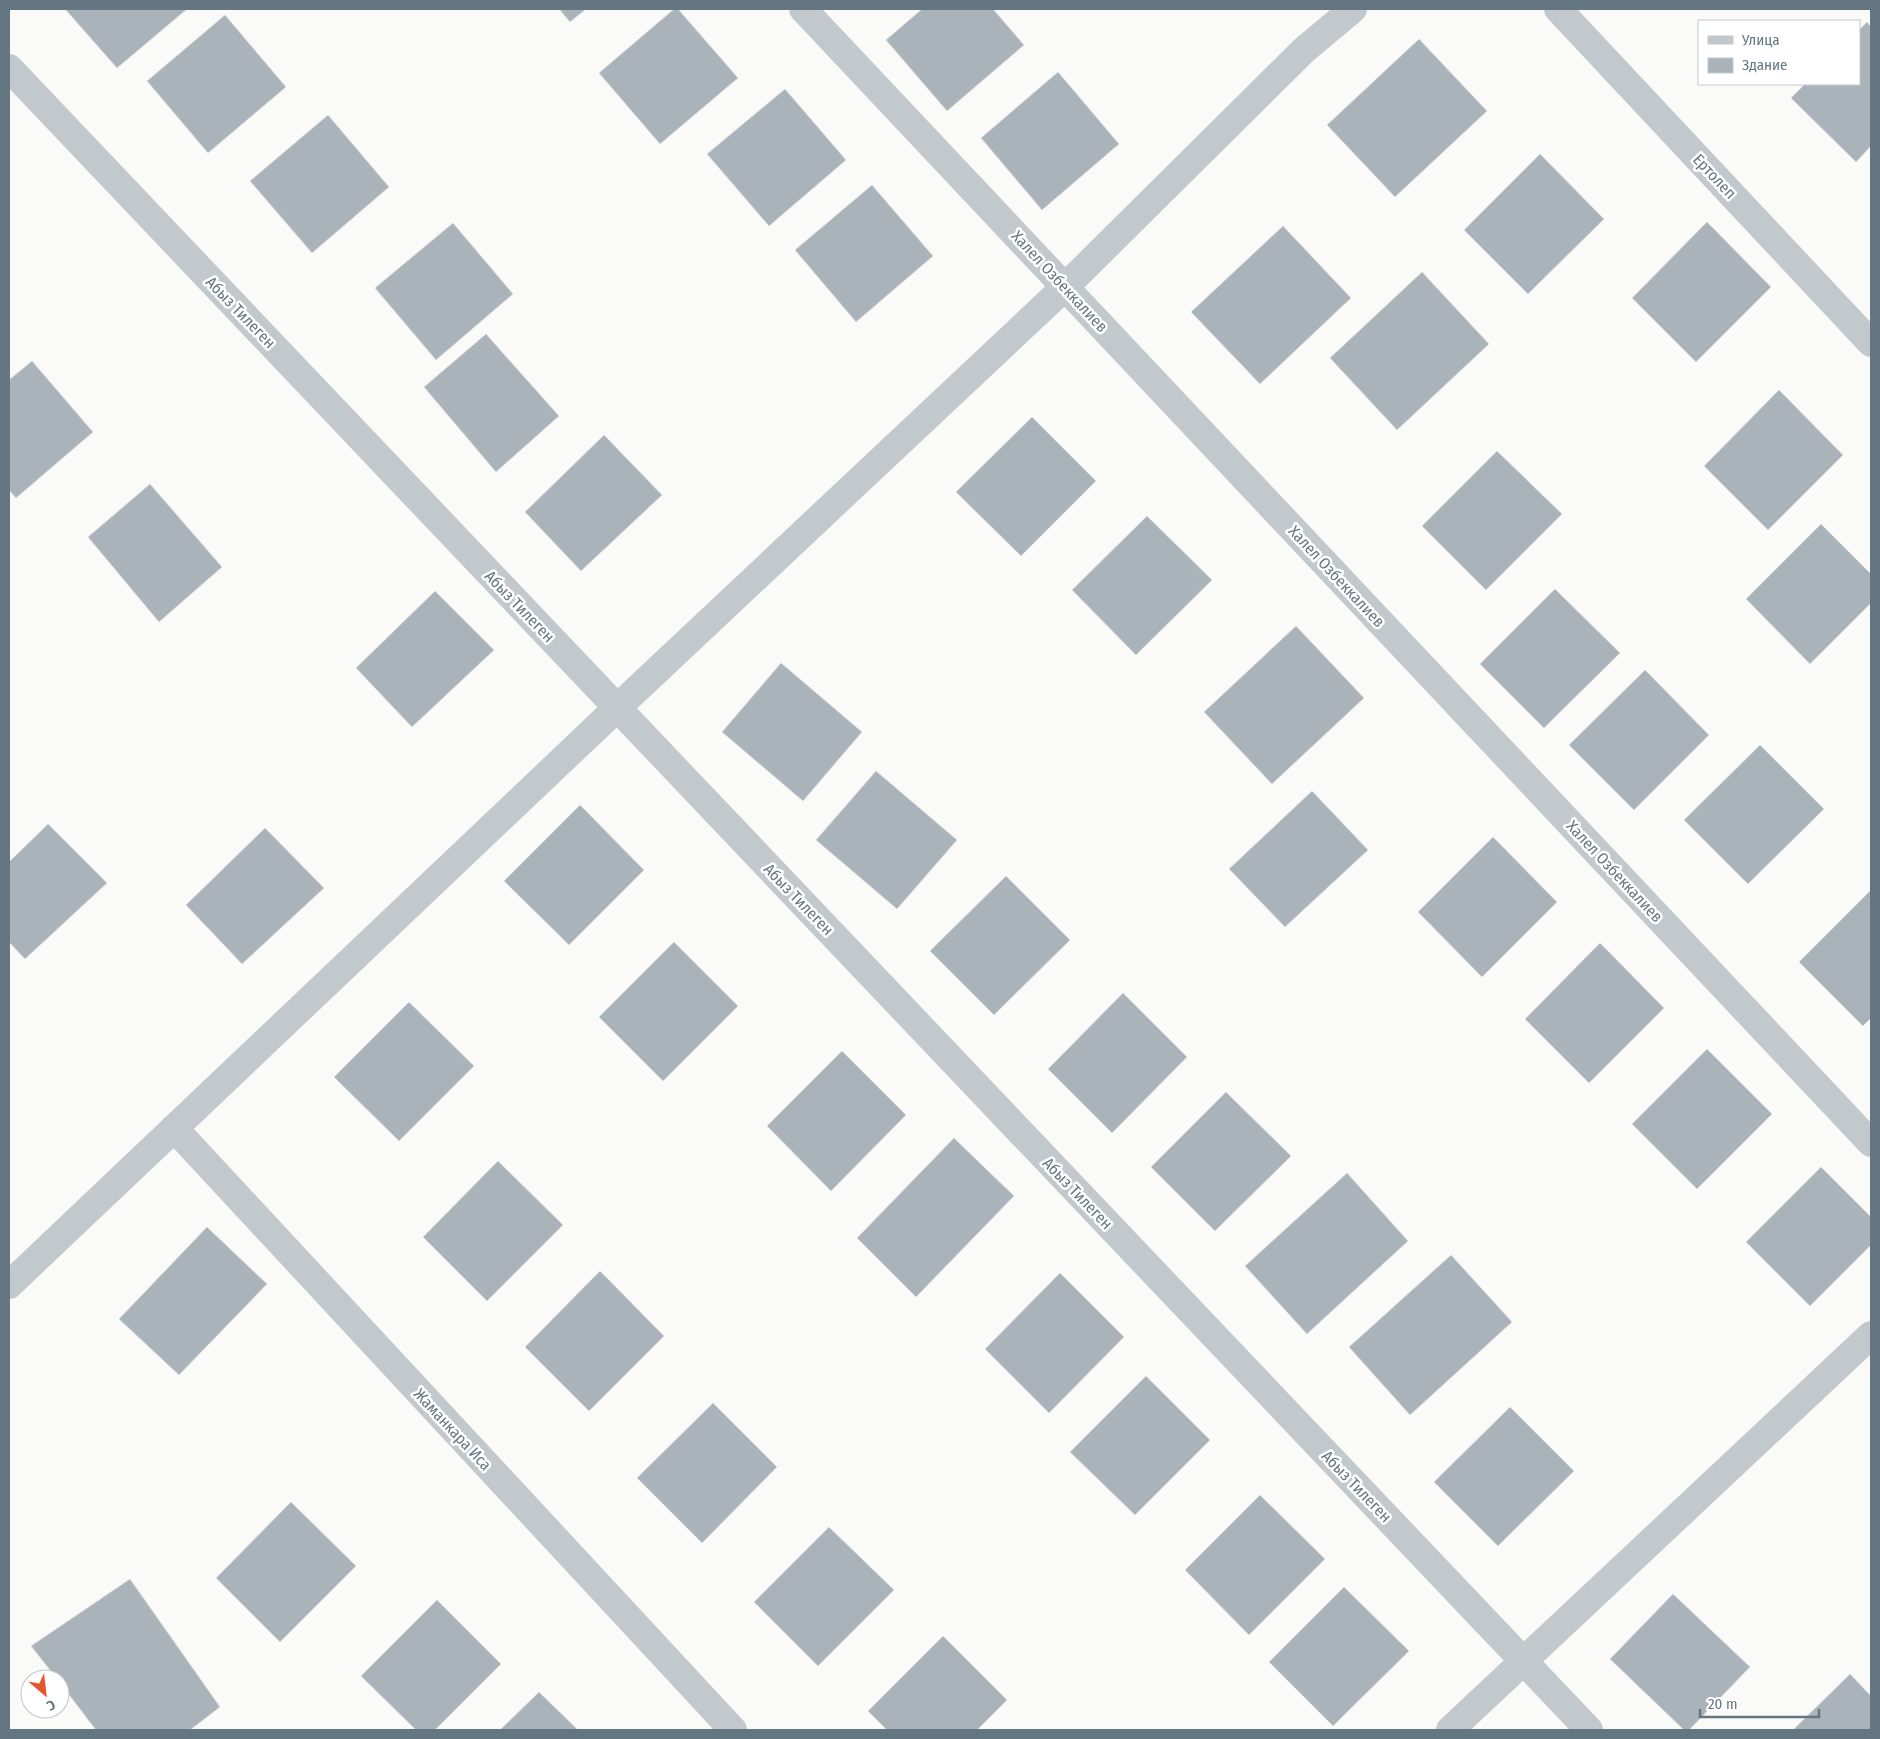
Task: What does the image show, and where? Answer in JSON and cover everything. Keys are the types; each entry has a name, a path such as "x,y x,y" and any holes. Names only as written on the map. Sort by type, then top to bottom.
{"street":[{"name":"Халел Озбеккалиев","path":"803,9 1871,1143"},
{"path":"9,1285 617,708 1065,287 1304,50 1353,9"},
{"name":"Ертолеп","path":"1558,9 1871,344"},
{"name":"Абыз Тилеген","path":"9,68 1589,1730"},
{"name":"Жаманкара Иса","path":"174,1128 733,1730"},
{"path":"1450,1730 1871,1334"}],"building":[{"path":"65,9 187,9 117,68"},
{"path":"559,9 586,9 570,22"},
{"path":"674,9 678,9 738,78 660,144 599,73"},
{"path":"922,9 993,9 1024,45 947,111 886,40"},
{"path":"225,15 286,87 208,153 147,81"},
{"path":"1867,22 1871,27 1871,146 1856,162 1791,98 1804,85 1860,85 1860,29"},
{"path":"1419,39 1487,111 1395,197 1327,125"},
{"path":"1058,72 1119,144 1042,210 981,138"},
{"path":"785,89 846,160 769,226 707,154"},
{"path":"328,115 389,187 312,253 250,181"},
{"path":"1540,154 1604,219 1528,294 1464,230"},
{"path":"872,185 933,256 856,322 795,250"},
{"path":"1707,222 1771,287 1696,362 1632,298"},
{"path":"453,223 513,294 436,360 375,288"},
{"path":"1283,226 1351,298 1260,384 1191,312"},
{"path":"1422,272 1489,344 1397,430 1330,358"},
{"path":"486,334 559,416 496,472 424,387"},
{"path":"32,361 93,432 16,498 9,490 9,380"},
{"path":"1779,390 1843,455 1768,530 1704,466"},
{"path":"1032,417 1096,481 1021,556 956,492"},
{"path":"604,435 662,495 581,571 525,512"},
{"path":"1497,451 1562,514 1486,590 1422,526"},
{"path":"150,484 222,567 159,622 88,537"},
{"path":"1147,516 1212,580 1136,655 1072,590"},
{"path":"1821,524 1871,574 1871,603 1810,664 1746,599"},
{"path":"1555,589 1620,653 1544,728 1480,664"},
{"path":"435,591 494,650 412,727 356,668"},
{"path":"1296,626 1364,698 1272,784 1204,712"},
{"path":"781,663 862,732 803,801 722,732"},
{"path":"1645,670 1709,735 1634,810 1569,745"},
{"path":"1760,745 1824,809 1748,884 1684,820"},
{"path":"876,771 957,840 897,909 816,840"},
{"path":"1312,791 1368,850 1285,927 1229,869"},
{"path":"580,805 644,870 569,945 504,881"},
{"path":"48,824 107,883 25,959 9,942 9,862"},
{"path":"265,828 324,888 242,964 186,905"},
{"path":"1493,837 1557,902 1482,977 1418,912"},
{"path":"1006,876 1070,940 994,1015 930,951"},
{"path":"1871,890 1871,1018 1863,1026 1799,962"},
{"path":"674,942 738,1006 663,1081 599,1017"},
{"path":"1600,943 1664,1008 1589,1083 1525,1019"},
{"path":"1123,993 1187,1057 1112,1133 1048,1069"},
{"path":"409,1002 474,1066 399,1141 334,1077"},
{"path":"1707,1049 1772,1114 1697,1189 1632,1124"},
{"path":"842,1051 906,1115 831,1191 767,1126"},
{"path":"1226,1092 1291,1156 1215,1231 1151,1167"},
{"path":"954,1138 1014,1196 916,1297 857,1238"},
{"path":"498,1161 563,1225 487,1301 423,1237"},
{"path":"1821,1167 1871,1217 1871,1245 1810,1306 1746,1242"},
{"path":"1347,1173 1408,1241 1307,1334 1245,1266"},
{"path":"207,1227 267,1284 179,1375 119,1319"},
{"path":"1451,1255 1512,1322 1410,1415 1349,1347"},
{"path":"600,1271 664,1336 589,1411 525,1347"},
{"path":"1060,1273 1124,1337 1049,1413 985,1349"},
{"path":"1146,1376 1210,1440 1135,1515 1070,1452"},
{"path":"713,1403 777,1467 702,1543 637,1478"},
{"path":"1510,1407 1574,1471 1498,1546 1434,1482"},
{"path":"1260,1495 1325,1559 1249,1635 1185,1570"},
{"path":"291,1502 356,1566 280,1642 216,1578"},
{"path":"829,1527 894,1590 818,1666 754,1602"},
{"path":"130,1579 220,1707 190,1730 96,1730 70,1696 70,1669 49,1669 31,1646"},
{"path":"1344,1587 1409,1651 1333,1726 1269,1662"},
{"path":"1673,1594 1750,1667 1689,1730 1684,1730 1610,1659"},
{"path":"437,1600 501,1664 435,1730 416,1730 361,1676"},
{"path":"943,1636 1007,1700 977,1730 887,1730 868,1711"},
{"path":"1850,1674 1871,1696 1871,1730 1793,1730"},
{"path":"539,1692 578,1730 500,1730"}]}
